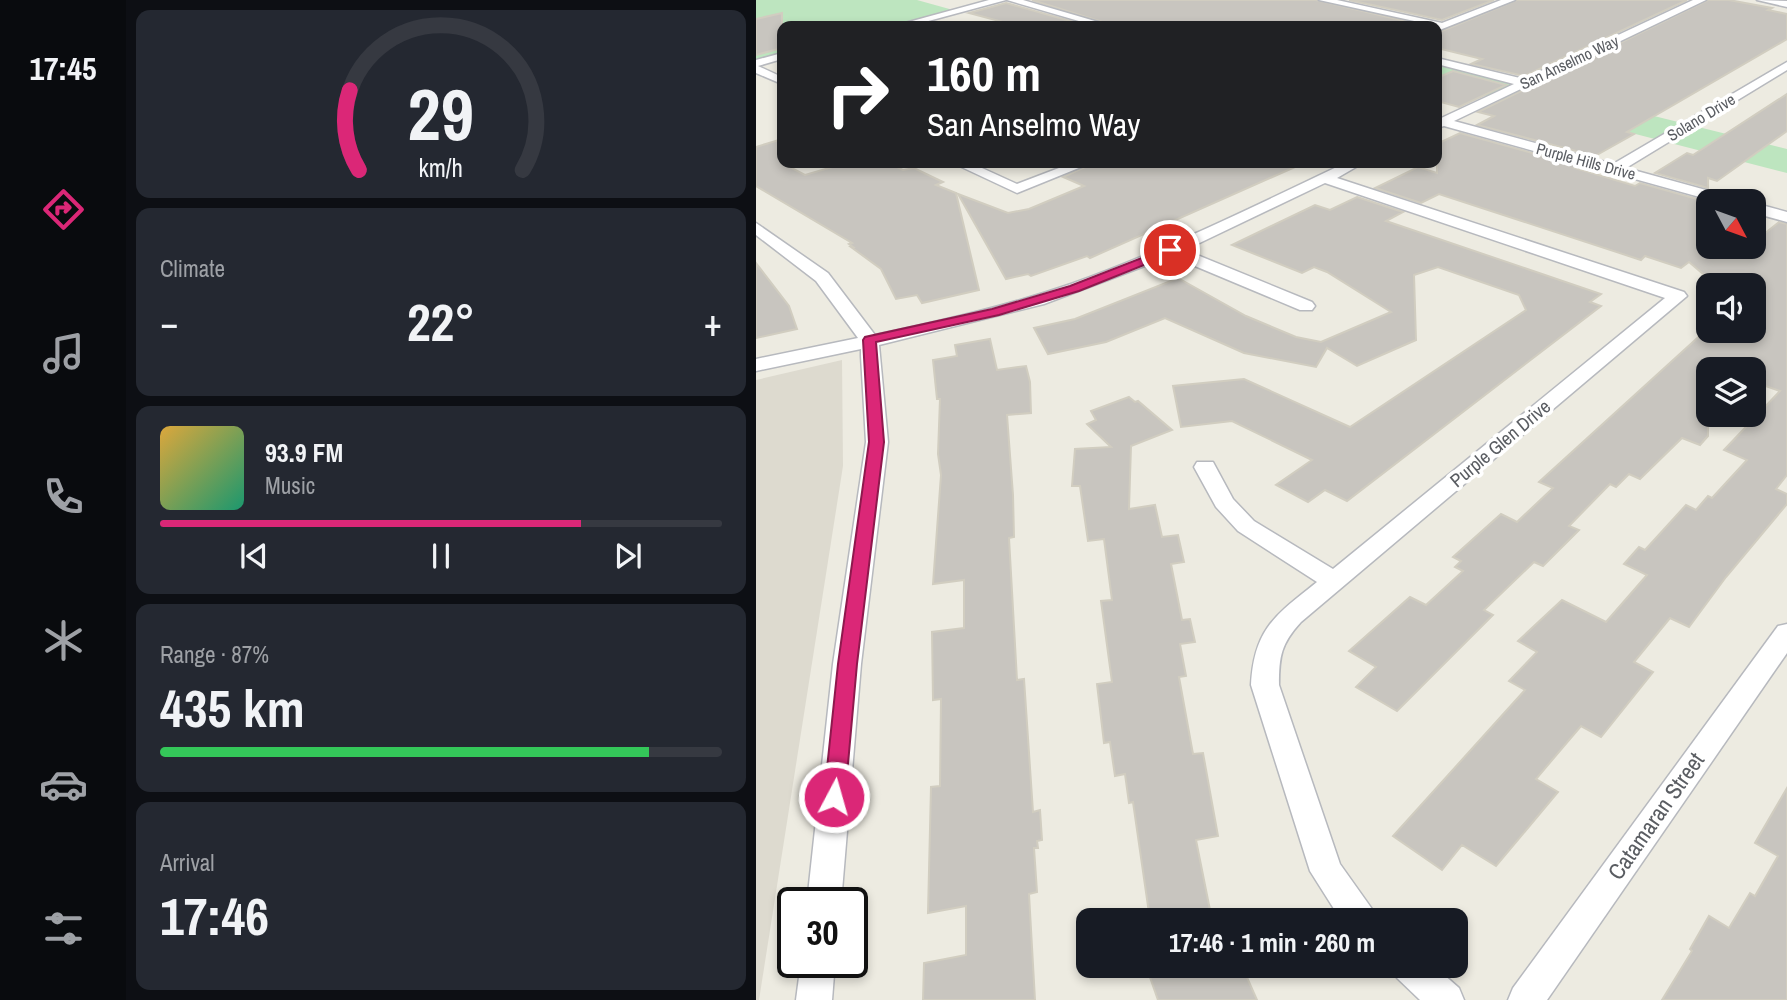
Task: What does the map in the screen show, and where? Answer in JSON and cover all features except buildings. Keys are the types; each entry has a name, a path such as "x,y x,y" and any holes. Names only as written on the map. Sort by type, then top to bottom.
{"street":[{"path":"919,21 1001,0"},
{"path":"1012,0 1089,21"},
{"path":"1324,0 1414,21"},
{"path":"1442,26 1510,0"},
{"name":"San Anselmo Way","path":"1442,122 1701,0"},
{"path":"1762,0 1787,4"},
{"path":"756,63 777,57"},
{"path":"1442,62 1525,83"},
{"name":"Solano Drive","path":"1615,169 1787,65"},
{"path":"756,69 777,79"},
{"name":"Purple Hills Drive","path":"1442,124 1696,192"},
{"path":"971,168 1017,189 1071,168"},
{"path":"756,365 994,312 1075,289 1170,250 1345,168"},
{"name":"Purple Glen Drive","path":"1324,178 1678,296 1292,616 1271,638 1265,659 1265,684 1326,871 1352,908"},
{"path":"1766,211 1787,217"},
{"path":"760,234 822,278 869,340 877,442 848,664 826,887"},
{"path":"1170,250 1306,306"},
{"path":"1205,467 1224,502 1246,526 1334,581"},
{"name":"Catamaran Street","path":"1526,1000 1787,633"},
{"path":"814,1000 816,978"},
{"path":"1422,978 1446,1000"}],"shaded area":[{"path":"842,360 843,466 759,1000 756,1000 756,380"}],"green space":[{"path":"756,0 917,0 953,10 910,21 777,21 777,54 756,60"},
{"path":"1442,63 1787,149 1787,173 1442,84"}],"route":[{"path":"834,797 877,442 869,340 994,312 1075,289 1170,250"}]}
